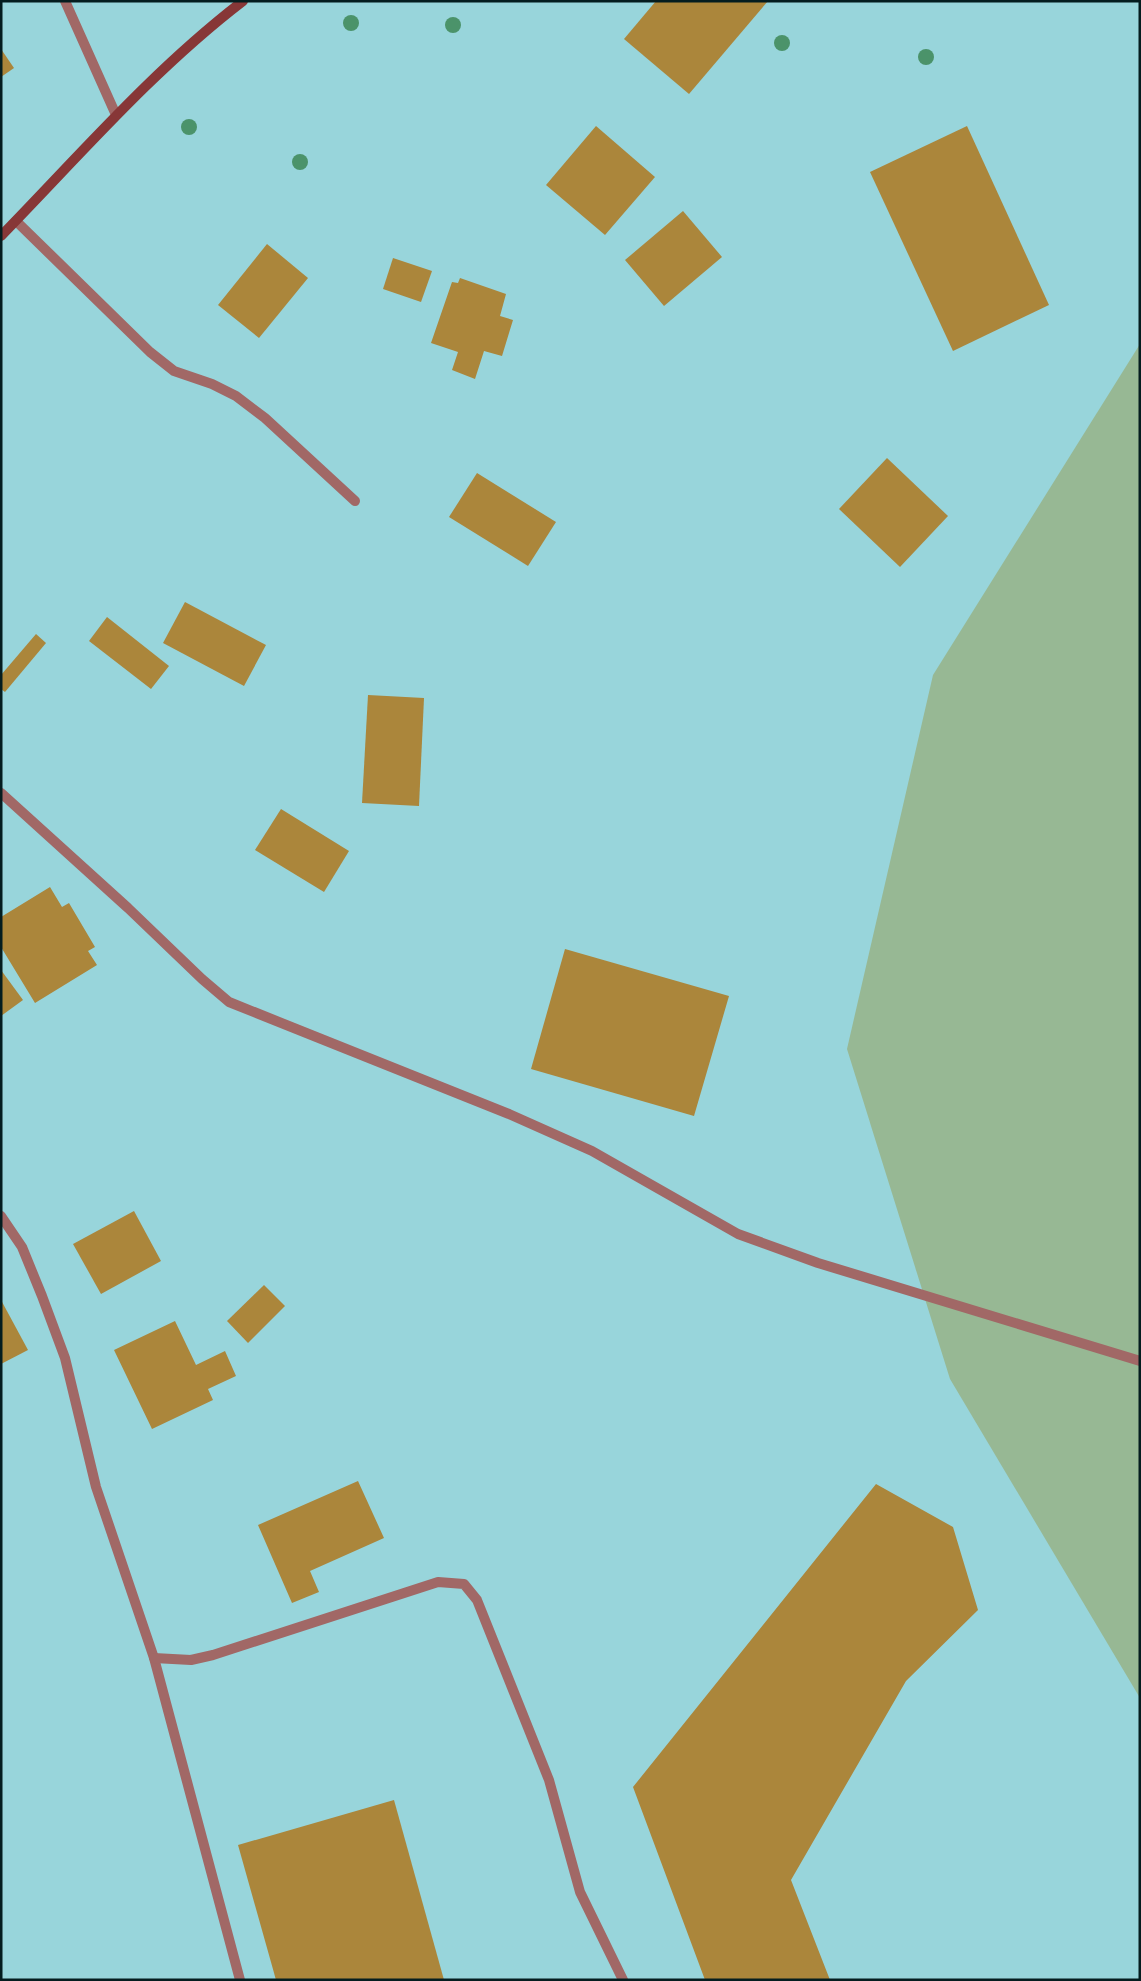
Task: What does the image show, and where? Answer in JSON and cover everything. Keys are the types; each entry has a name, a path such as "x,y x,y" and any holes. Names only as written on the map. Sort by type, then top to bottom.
{"street":[{"path":"66,1 116,115"},
{"path":"1,236 116,115 152,80 218,20 243,1"},
{"path":"16,221 150,352 174,372 212,384 236,396 265,418 355,500"},
{"path":"1,793 229,1002 509,1114 592,1151 738,1234 818,1264 1140,1361"},
{"path":"1,1216 22,1247 64,1358 96,1487 154,1658 240,1980"},
{"path":"154,1658 191,1660 213,1655 438,1582 464,1584 477,1600 549,1780 580,1892 623,1980"}],"green space":[{"path":"1140,344 1140,1698 950,1379 847,1049 933,675"}],"building":[{"path":"656,1 768,1 689,94 624,39"},
{"path":"1,49 14,68 1,77"},
{"path":"596,126 655,177 605,235 546,185"},
{"path":"967,126 1049,305 953,351 870,172"},
{"path":"683,211 722,257 664,306 625,260"},
{"path":"267,244 308,278 259,338 218,305"},
{"path":"393,258 432,271 421,302 383,289"},
{"path":"460,278 506,294 500,316 513,320 502,356 484,351 475,379 452,370 458,352 431,343 452,282 458,283"},
{"path":"887,458 948,516 900,567 839,509"},
{"path":"477,473 556,522 528,566 449,517"},
{"path":"185,602 266,645 244,686 163,643"},
{"path":"107,617 169,666 151,689 89,641"},
{"path":"36,634 46,643 5,692 1,689 1,675"},
{"path":"368,695 424,698 419,806 362,803"},
{"path":"281,809 349,851 324,892 255,850"},
{"path":"50,887 62,907 69,903 95,947 88,951 97,965 35,1003 1,947 1,917"},
{"path":"565,949 729,996 694,1116 531,1069"},
{"path":"1,970 23,1000 1,1016"},
{"path":"134,1211 161,1261 101,1294 73,1244"},
{"path":"264,1285 285,1306 248,1343 227,1321"},
{"path":"1,1300 28,1350 1,1364"},
{"path":"175,1321 196,1365 225,1351 236,1376 208,1389 213,1400 152,1429 114,1350"},
{"path":"358,1481 384,1538 310,1571 319,1592 292,1603 258,1525"},
{"path":"876,1484 953,1527 978,1610 906,1681 791,1880 830,1980 705,1980 633,1787"},
{"path":"394,1800 444,1980 276,1980 238,1845"}]}
